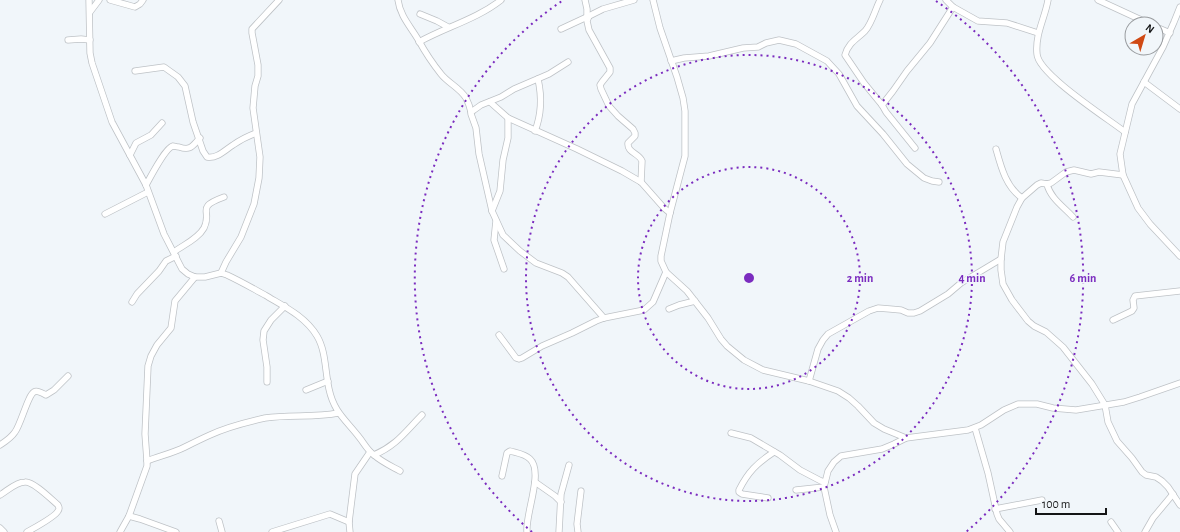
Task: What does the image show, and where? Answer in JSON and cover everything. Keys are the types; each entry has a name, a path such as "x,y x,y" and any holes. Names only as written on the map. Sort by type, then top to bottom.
{"street":[{"path":"89,0 90,53 112,122 146,185 164,234 182,269 195,277 205,277 221,273 236,279 285,306 304,320 317,335 322,350 328,388 333,404 338,413 372,454 400,471"},
{"path":"90,13 99,0"},
{"path":"110,0 135,7 144,0"},
{"path":"221,273 241,237 254,204 259,178 260,157 253,108 255,86 258,76 258,65 252,29 279,0"},
{"path":"398,0 402,16 441,75 466,98 476,128 480,161 492,211 503,235 508,241 536,263 562,273 568,277 604,318"},
{"path":"419,42 448,27 471,19 501,0"},
{"path":"585,0 589,30 610,68 610,72 600,85 601,89 609,106 618,116 634,129 635,136 628,143 627,147 630,151 641,158 641,182"},
{"path":"560,29 603,9 634,0"},
{"path":"653,0 660,28 683,98 685,111 685,156 670,213 661,256 661,261 666,272 687,291 724,343 744,360 763,370 809,381 838,391 849,398 874,423 906,438"},
{"path":"880,0 865,31 848,46 845,55 864,84 915,148"},
{"path":"946,0 953,7 978,21 1007,23 1038,34"},
{"path":"1048,0 1038,34 1038,61 1076,96 1125,132"},
{"path":"1098,0 1133,16"},
{"path":"882,105 930,43 953,7"},
{"path":"1180,10 1163,47 1132,104 1120,154 1123,175 1138,208 1150,224 1180,256"},
{"path":"420,14 438,21 448,27"},
{"path":"1164,30 1170,33"},
{"path":"68,40 90,40"},
{"path":"671,61 684,58 709,56 743,48 758,47 766,42 779,40 796,44 827,61 839,74 857,106 883,134 907,164 924,178 939,182"},
{"path":"471,112 481,105 538,79 568,62"},
{"path":"135,71 164,67 178,76 185,86 193,122 207,157 211,158 219,155 233,144 256,133"},
{"path":"535,131 541,107 538,79"},
{"path":"1144,82 1180,109"},
{"path":"490,102 508,118 577,149 641,182 670,213"},
{"path":"492,211 500,191 503,160 508,138 508,118"},
{"path":"130,155 136,143 151,135 162,123"},
{"path":"146,185 156,165 170,147 174,146 187,150 200,138"},
{"path":"996,149 1006,179 1016,194 1022,198"},
{"path":"1123,175 1098,172 1091,174 1074,170 1066,172 1053,182 1048,184 1041,183 1037,185 1022,198 1003,242 1001,259 1003,284 1012,300 1028,321 1046,332 1063,347 1092,384 1105,405 1109,426 1117,441 1142,472 1146,475 1156,477 1168,487 1180,505"},
{"path":"1048,184 1048,189 1073,217"},
{"path":"106,214 148,192"},
{"path":"132,302 166,261 203,229 206,223 207,205 212,201 224,197"},
{"path":"496,221 494,240 504,270"},
{"path":"809,381 818,349 828,334 869,311 878,308 890,308 908,313 920,311 948,294 961,283 1001,259"},
{"path":"500,335 516,358 519,359 542,346 604,318 644,310 653,302 666,272"},
{"path":"120,532 128,516 148,461 145,434 148,366 157,345 171,328 175,301 195,277"},
{"path":"1113,320 1132,311 1134,308 1133,300 1135,296 1175,293 1180,291"},
{"path":"669,309 695,301"},
{"path":"267,382 267,367 263,340 264,331 271,320 285,306"},
{"path":"0,444 10,438 15,432 32,392 36,391 46,394 54,390 68,376"},
{"path":"306,390 328,381"},
{"path":"836,532 830,515 824,484 828,471 834,462 841,456 882,449 906,438 975,428 1004,410 1018,404 1037,404 1053,408 1076,410 1140,397 1180,383"},
{"path":"148,461 184,448 211,434 248,422 280,416 325,416 338,413"},
{"path":"350,532 349,522 355,474 372,454 380,452 397,442 422,415"},
{"path":"975,428 988,473 995,509 999,519 1010,532"},
{"path":"731,433 751,438 824,484"},
{"path":"502,476 507,453 510,451 524,455 531,460 534,466 535,482 527,532"},
{"path":"768,498 742,494 739,490 754,466 774,452"},
{"path":"559,532 561,494 570,465"},
{"path":"0,495 20,483 26,482 32,484 58,505 59,510 55,515 27,532"},
{"path":"535,482 561,502"},
{"path":"796,490 824,484"},
{"path":"578,532 581,491"},
{"path":"1145,532 1153,518 1173,495 1180,491"},
{"path":"995,509 1042,500"},
{"path":"272,532 330,514 349,522"},
{"path":"128,516 176,532"},
{"path":"219,521 222,532"},
{"path":"1111,522 1118,532"},
{"path":"0,528 4,532"}]}
